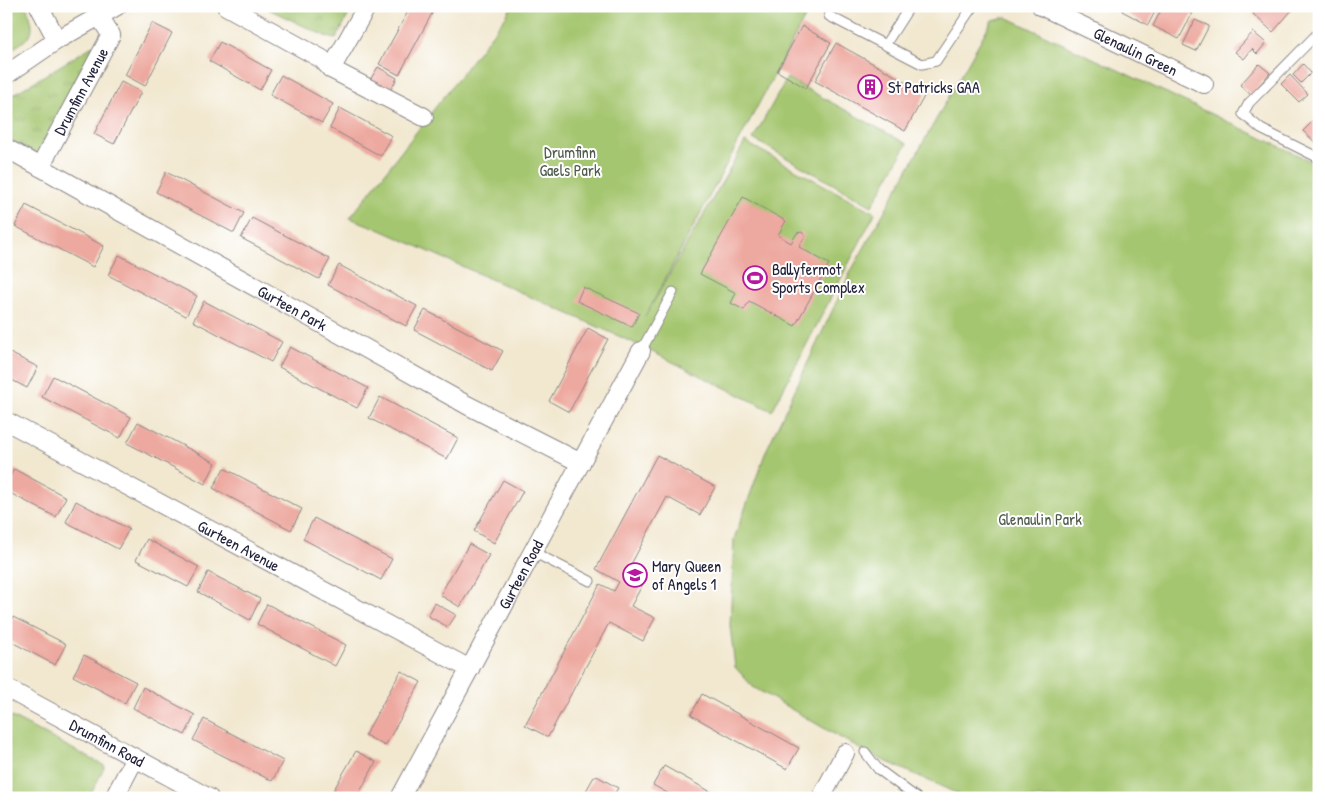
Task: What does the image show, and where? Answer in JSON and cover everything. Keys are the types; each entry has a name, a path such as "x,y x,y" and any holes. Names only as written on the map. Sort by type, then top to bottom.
{"street":[{"path":"39,6 57,40"},
{"name":"Drumfinn Avenue","path":"6,76 57,40 117,6"},
{"path":"226,6 322,59 331,68 424,117"},
{"path":"331,68 367,6"},
{"name":"Glenaulin Green","path":"1041,6 1204,84"},
{"name":"Drumfinn Avenue","path":"40,167 111,35 100,17"},
{"name":"Gurteen Park","path":"6,148 467,405 581,462"},
{"name":"Gurteen Road","path":"400,798 641,351"},
{"name":"Gurteen Avenue","path":"6,421 470,669"},
{"name":"Drumfinn Road","path":"6,688 208,798"},
{"path":"821,798 846,753"},
{"path":"114,798 135,758"}],"lane":[{"path":"885,45 910,6"},
{"path":"829,16 922,64 936,61 973,6"},
{"path":"1319,32 1250,103 1243,114 1262,129 1319,158"},
{"path":"641,351 673,292"},
{"path":"533,552 590,581"},
{"path":"865,752 878,769 917,798"}],"green space":[{"path":"6,6 26,6 32,30 26,39 6,53"},
{"path":"262,6 353,6 336,39 327,37"},
{"name":"Drumfinn Gaels Park","path":"512,6 811,6 645,317 745,142 875,213 772,411 632,342 350,218"},
{"name":"Glenaulin Park","path":"1006,17 1319,165 1319,798 967,798 865,752 753,687 735,667 730,626 734,539 766,451 851,271 992,20"},
{"path":"94,45 37,154 6,138 6,99"},
{"path":"787,78 907,144 872,206 753,139"},
{"path":"6,714 105,766 89,798 6,798"}],"building":[{"path":"411,6 436,6 399,75 379,64"},
{"path":"1125,6 1158,6 1148,25 1122,11"},
{"path":"1163,6 1177,6 1192,14 1179,39 1153,26"},
{"path":"1260,6 1287,6 1292,10 1273,32 1253,14"},
{"path":"1195,20 1209,26 1196,51 1183,45"},
{"path":"152,23 172,33 145,86 125,75"},
{"path":"802,26 831,43 806,88 777,71"},
{"path":"1253,32 1266,43 1257,54 1252,49 1244,59 1235,52"},
{"path":"220,42 271,70 260,90 209,61"},
{"name":"St Patricks GAA","path":"836,43 926,93 905,131 815,81"},
{"path":"1259,64 1270,73 1251,95 1240,85"},
{"path":"1303,64 1311,73 1301,83 1293,75"},
{"path":"378,67 397,78 390,91 370,80"},
{"path":"281,75 333,104 322,123 270,95"},
{"path":"1290,75 1308,94 1299,102 1281,84"},
{"path":"121,82 141,92 114,144 94,134"},
{"path":"340,108 392,136 381,156 330,128"},
{"path":"1319,115 1319,146 1303,131"},
{"path":"166,172 244,213 234,233 156,192"},
{"path":"743,197 786,221 778,235 791,243 797,233 802,232 805,236 799,247 829,264 795,326 749,301 744,310 731,303 736,293 700,274"},
{"path":"26,205 104,246 93,267 15,226"},
{"path":"252,218 330,259 319,279 241,238"},
{"path":"119,255 197,296 186,316 108,275"},
{"path":"339,265 417,306 406,326 328,285"},
{"path":"583,287 639,313 632,327 577,301"},
{"path":"204,301 282,342 271,362 193,321"},
{"path":"425,310 503,351 492,371 414,330"},
{"path":"588,328 608,339 569,412 549,401"},
{"path":"290,347 368,388 357,408 279,367"},
{"path":"6,351 38,367 27,388 6,377"},
{"path":"53,376 131,417 120,438 42,397"},
{"path":"380,397 458,438 447,459 369,418"},
{"path":"138,422 216,463 205,484 127,443"},
{"path":"657,455 715,487 700,515 667,497 629,568 646,578 631,606 655,618 643,641 609,623 548,737 525,725 600,584 614,591 619,582 596,569"},
{"path":"224,468 302,509 291,530 213,488"},
{"path":"14,469 66,497 56,517 6,491 6,484"},
{"path":"503,480 523,491 494,543 474,531"},
{"path":"76,501 129,529 118,549 66,522"},
{"path":"314,518 392,559 381,580 303,539"},
{"path":"147,539 199,567 188,587 136,560"},
{"path":"469,544 489,555 460,607 440,595"},
{"path":"208,572 260,599 250,620 198,592"},
{"path":"435,603 456,615 448,627 428,616"},
{"path":"267,604 346,645 335,666 257,624"},
{"path":"13,617 66,644 55,665 6,639 6,630"},
{"path":"84,655 136,682 125,703 73,676"},
{"path":"401,671 421,682 385,746 365,735"},
{"path":"143,687 195,715 185,735 133,708"},
{"path":"702,694 799,748 787,769 691,715"},
{"path":"204,719 283,761 272,781 193,740"},
{"path":"356,751 376,762 362,788 356,798 329,798"},
{"path":"664,766 722,798 676,798 653,785"},
{"path":"595,775 618,788 612,798 582,798"}],"place":[{"name":"St Patricks GAA","path":"870,87"},
{"name":"Ballyfermot Sports Complex","path":"755,278"},
{"name":"Mary Queen of Angels 1","path":"635,575"}]}
